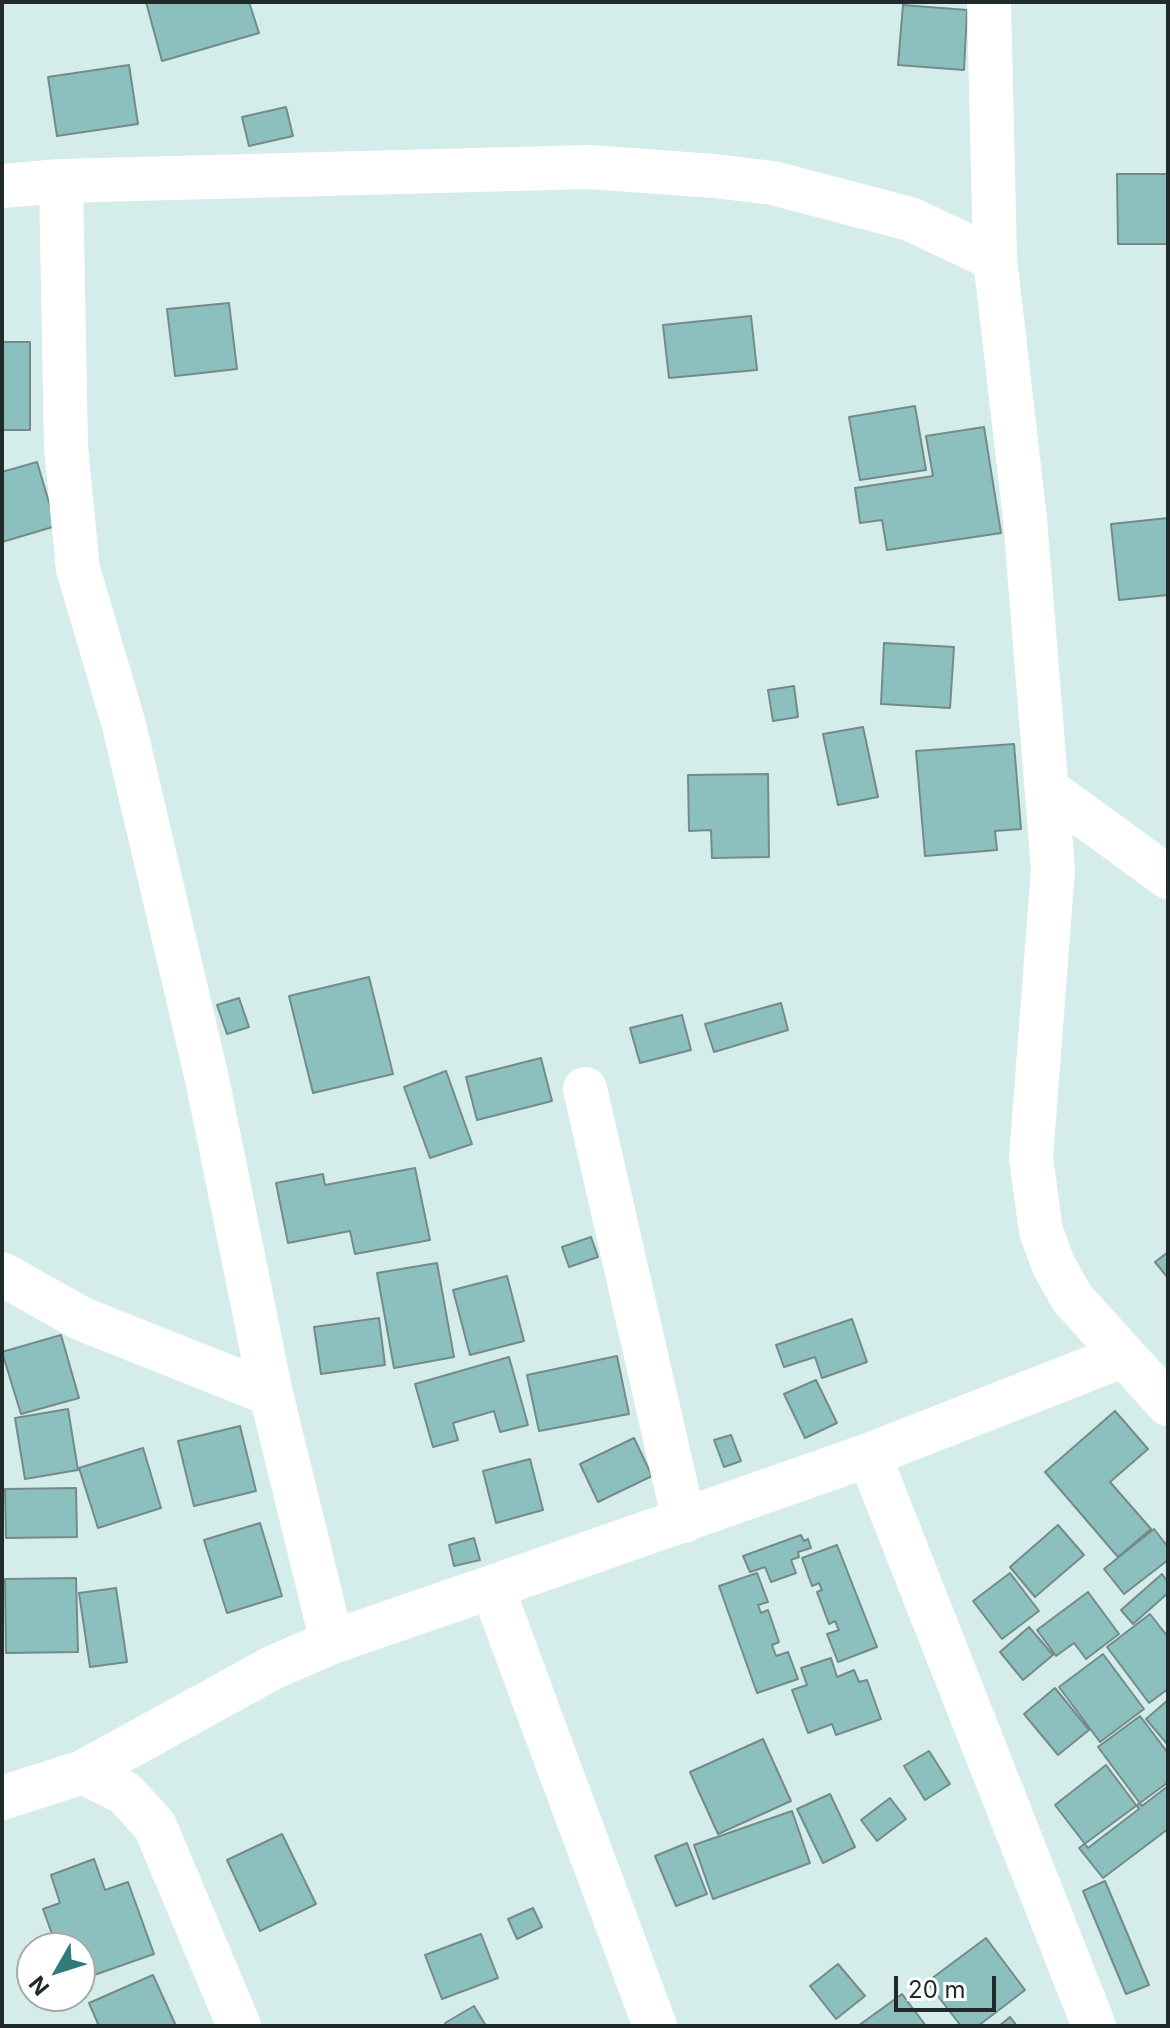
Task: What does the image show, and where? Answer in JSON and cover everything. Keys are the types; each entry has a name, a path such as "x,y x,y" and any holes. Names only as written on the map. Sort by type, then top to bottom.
{"street":[{"path":"989,2 995,259 1025,519 1053,869 1031,1158 1041,1231 1054,1266 1072,1298 1168,1404"},
{"path":"2,186 61,181 589,167 714,176 773,183 910,219 995,259"},
{"path":"61,181 66,448 78,569 124,725 207,1079 271,1394 332,1642"},
{"path":"1047,789 1168,877"},
{"path":"585,1089 684,1521"},
{"path":"2,1274 82,1319 271,1394"},
{"path":"2,1798 83,1772 204,1703 332,1642 869,1455 1122,1356"},
{"path":"869,1455 1094,2026"},
{"path":"492,1587 655,2026"},
{"path":"83,1772 125,1793 155,1826 239,2026"}],"building":[{"path":"146,2 249,2 259,33 162,61"},
{"path":"903,5 967,10 964,70 898,65"},
{"path":"129,65 138,124 57,136 48,77"},
{"path":"286,107 293,136 249,146 242,117"},
{"path":"1117,174 1168,174 1168,244 1118,244"},
{"path":"229,303 237,369 175,376 167,309"},
{"path":"751,316 757,370 669,378 663,325"},
{"path":"2,342 30,342 30,430 2,430"},
{"path":"915,406 926,470 860,480 849,417"},
{"path":"984,427 1001,533 887,550 882,520 860,523 855,488 933,476 926,436"},
{"path":"37,462 56,526 2,542 2,472"},
{"path":"1168,518 1168,595 1119,600 1111,524"},
{"path":"884,643 954,647 950,708 881,704"},
{"path":"794,686 798,717 773,721 768,690"},
{"path":"863,727 878,797 838,805 823,734"},
{"path":"1014,744 1021,829 995,831 997,850 925,856 916,751"},
{"path":"768,774 769,857 712,858 711,830 689,831 688,775"},
{"path":"369,977 393,1074 313,1093 289,996"},
{"path":"239,998 249,1027 227,1034 217,1005"},
{"path":"781,1003 788,1030 714,1052 705,1024"},
{"path":"682,1015 691,1050 640,1063 630,1028"},
{"path":"541,1058 552,1101 477,1120 466,1077"},
{"path":"446,1071 472,1144 430,1158 404,1087"},
{"path":"415,1168 430,1240 355,1254 350,1231 288,1243 276,1183 323,1174 325,1185"},
{"path":"591,1237 598,1257 569,1267 562,1247"},
{"path":"1168,1252 1168,1278 1155,1262"},
{"path":"437,1263 454,1357 394,1368 377,1273"},
{"path":"507,1276 524,1341 470,1355 453,1290"},
{"path":"379,1318 385,1365 321,1374 314,1327"},
{"path":"852,1319 867,1362 822,1378 815,1357 784,1367 776,1345"},
{"path":"61,1335 79,1398 21,1414 2,1352"},
{"path":"617,1356 629,1414 539,1431 527,1375"},
{"path":"509,1357 528,1425 500,1432 494,1411 453,1423 458,1440 433,1447 415,1384"},
{"path":"816,1380 837,1423 805,1438 784,1394"},
{"path":"68,1409 78,1470 25,1479 15,1418"},
{"path":"1115,1411 1148,1449 1110,1482 1151,1529 1118,1557 1045,1472"},
{"path":"240,1426 256,1491 194,1506 178,1441"},
{"path":"731,1435 741,1461 724,1467 714,1440"},
{"path":"634,1438 652,1476 598,1502 580,1464"},
{"path":"143,1448 161,1508 98,1528 79,1468"},
{"path":"530,1459 543,1510 496,1523 483,1471"},
{"path":"76,1488 77,1537 6,1538 5,1489"},
{"path":"260,1523 282,1596 227,1613 204,1540"},
{"path":"1058,1525 1084,1555 1035,1597 1010,1567"},
{"path":"1154,1529 1168,1547 1168,1560 1124,1594 1104,1569"},
{"path":"801,1535 804,1541 808,1539 811,1548 798,1552 799,1557 791,1560 796,1573 771,1582 765,1567 750,1572 743,1556"},
{"path":"474,1538 480,1560 454,1566 449,1545"},
{"path":"837,1545 877,1647 838,1662 827,1634 839,1630 835,1621 829,1624 817,1592 822,1590 819,1583 812,1586 802,1558"},
{"path":"757,1573 768,1602 758,1605 761,1613 768,1610 779,1642 772,1645 776,1656 788,1652 798,1679 757,1693 719,1586"},
{"path":"1010,1573 1039,1611 1002,1639 973,1601"},
{"path":"1162,1574 1168,1582 1168,1593 1133,1624 1121,1610"},
{"path":"76,1578 78,1652 6,1653 5,1579"},
{"path":"116,1588 127,1662 90,1667 79,1593"},
{"path":"1088,1592 1119,1634 1086,1659 1074,1643 1056,1656 1037,1630"},
{"path":"1150,1614 1168,1637 1168,1689 1149,1703 1107,1647"},
{"path":"1029,1627 1053,1655 1023,1680 1000,1652"},
{"path":"1103,1654 1144,1709 1100,1742 1059,1687"},
{"path":"831,1658 837,1677 854,1670 859,1682 867,1680 881,1719 836,1735 832,1724 808,1733 792,1690 807,1685 801,1668"},
{"path":"1055,1688 1089,1730 1058,1755 1024,1714"},
{"path":"1168,1700 1168,1745 1146,1719"},
{"path":"1140,1716 1168,1753 1168,1786 1142,1806 1098,1747"},
{"path":"763,1739 791,1801 718,1834 690,1772"},
{"path":"929,1751 950,1784 925,1800 904,1766"},
{"path":"1106,1765 1139,1809 1088,1848 1055,1805"},
{"path":"1167,1783 1168,1829 1103,1878 1079,1848"},
{"path":"830,1794 855,1847 823,1863 797,1809"},
{"path":"890,1798 906,1819 877,1841 861,1820"},
{"path":"792,1811 810,1863 713,1899 694,1845"},
{"path":"282,1834 316,1904 260,1931 227,1860"},
{"path":"687,1843 707,1894 676,1906 655,1856"},
{"path":"94,1859 105,1890 128,1882 154,1954 96,1974 96,1932 51,1932 43,1909 60,1903 51,1875"},
{"path":"1105,1881 1149,1985 1126,1994 1083,1891"},
{"path":"533,1908 542,1927 517,1939 508,1919"},
{"path":"481,1934 498,1978 442,1999 425,1955"},
{"path":"986,1938 1025,1990 978,2026 961,2026 927,1982"},
{"path":"838,1964 865,1996 836,2019 810,1986"},
{"path":"153,1975 176,2026 99,2026 93,2012 96,2012 96,2000"},
{"path":"902,1994 926,2026 858,2026"},
{"path":"474,2006 486,2026 446,2026 445,2023"},
{"path":"1010,2017 1017,2026 999,2026"}]}
